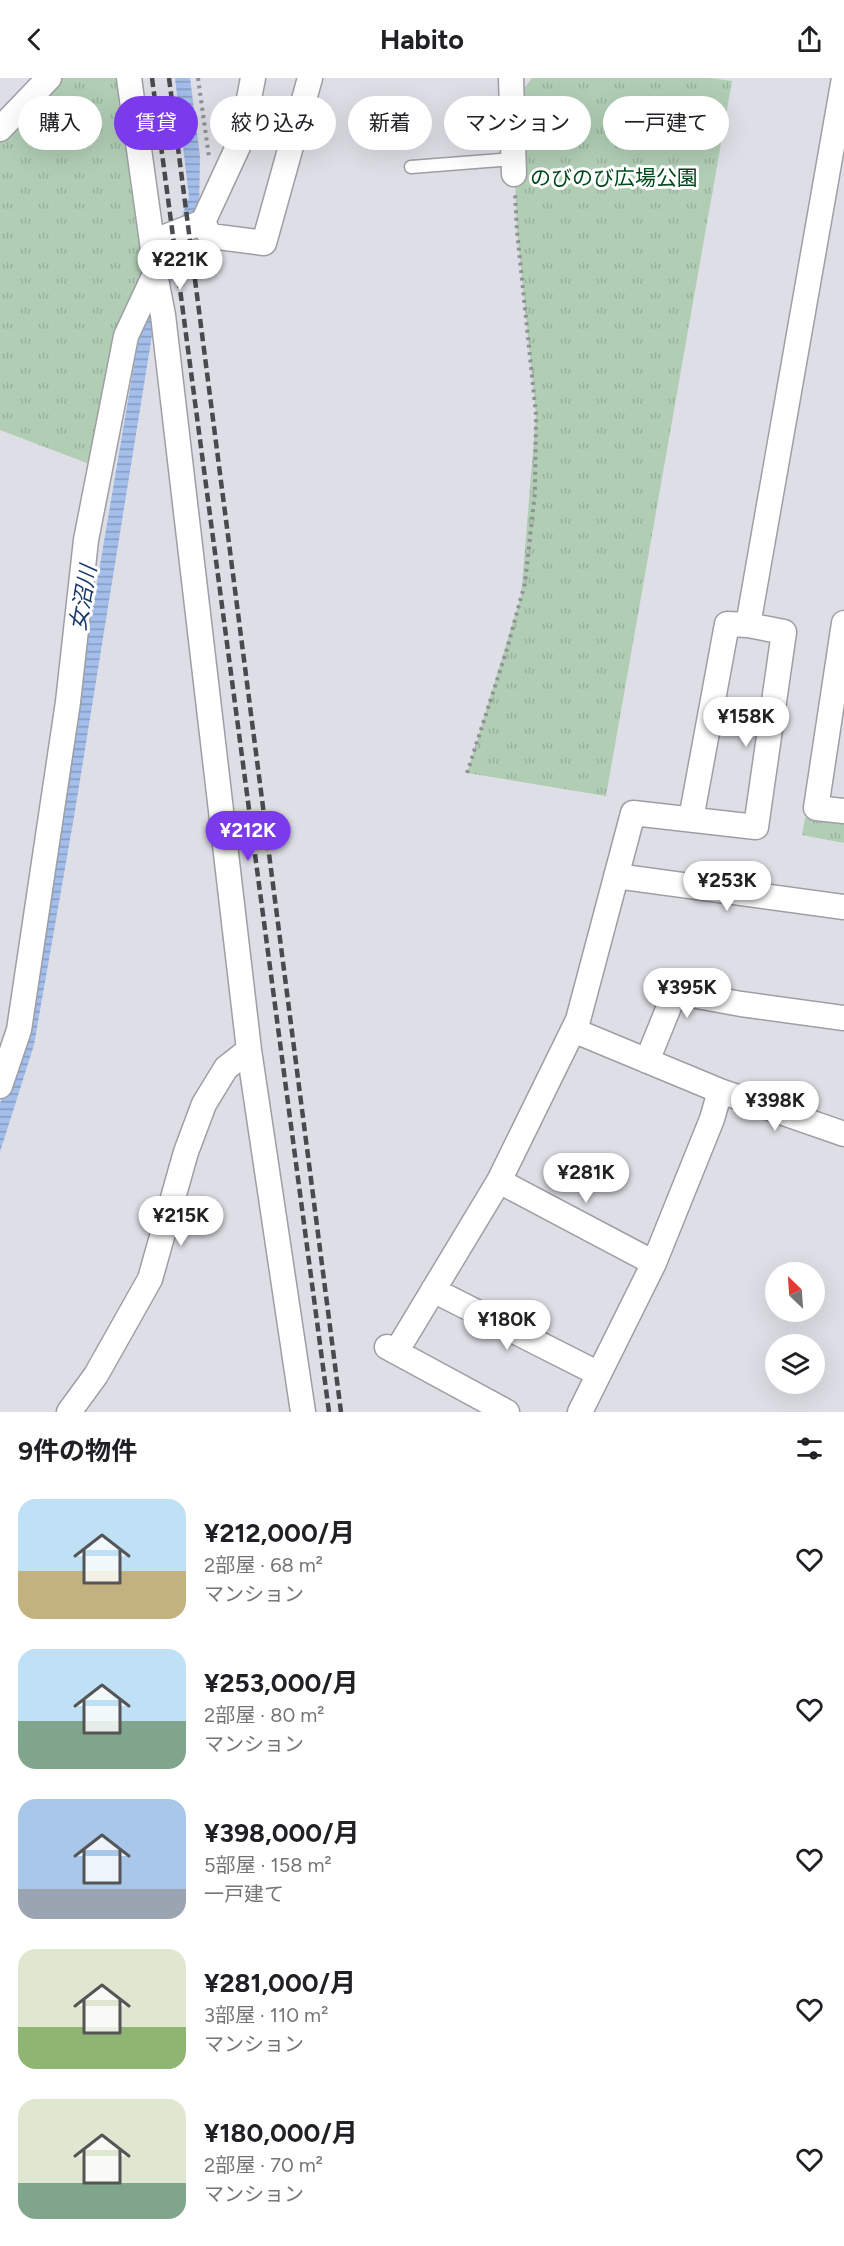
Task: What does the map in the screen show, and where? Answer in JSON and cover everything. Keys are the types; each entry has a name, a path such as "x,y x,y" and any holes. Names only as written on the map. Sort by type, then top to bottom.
{"street":[{"path":"0,129 49,78"},
{"path":"129,78 155,274 163,315 249,1050 303,1412"},
{"path":"152,242 202,222 241,140 253,78"},
{"path":"202,222 210,236 264,243 310,78"},
{"path":"511,78 514,166"},
{"path":"748,625 844,78"},
{"path":"0,1086 19,1030 68,702 88,530 126,336 155,274"},
{"path":"844,623 816,808 844,811"},
{"path":"507,1412 392,1349 434,1290 499,1181 578,1020 633,813 756,827 784,632 748,625 727,624 691,819"},
{"path":"616,876 844,907"},
{"path":"647,1061 675,992 741,1004 844,1018"},
{"path":"573,1030 720,1091 844,1134"},
{"path":"69,1412 96,1375 150,1279 186,1152 204,1104 226,1068 249,1050"},
{"path":"580,1412 654,1263 712,1119 720,1091"},
{"path":"499,1181 654,1263"},
{"path":"434,1290 599,1374"}],"lane":[{"path":"411,167 514,166"}],"path":[{"path":"198,78 208,155 220,185"},
{"path":"467,773 507,649 525,584 535,492 536,415 517,231 514,166"}],"green space":[{"path":"49,78 129,78 132,96 114,96 114,150 139,150 152,242 100,468 0,430 0,129 18,110 18,150 102,150 102,96 32,96"},
{"name":"のびのび広場公園","path":"532,78 711,78 732,81 729,98 729,96 603,96 603,150 720,150 606,796 467,773 521,596 536,415 517,231 514,150 591,150 591,96 518,96"},
{"path":"805,818 844,823 844,843 802,835"}],"water":[{"path":"175,78 190,78 192,96 177,96"},
{"path":"198,140 199,211 153,329 75,811 34,1045 0,1152 0,1104 19,1041 141,324 189,197 183,150 198,150"}],"railway":[{"path":"152,78 329,1412"},
{"path":"169,78 341,1412"}],"water label":[{"name":"女沼川","path":"83,598"}]}
